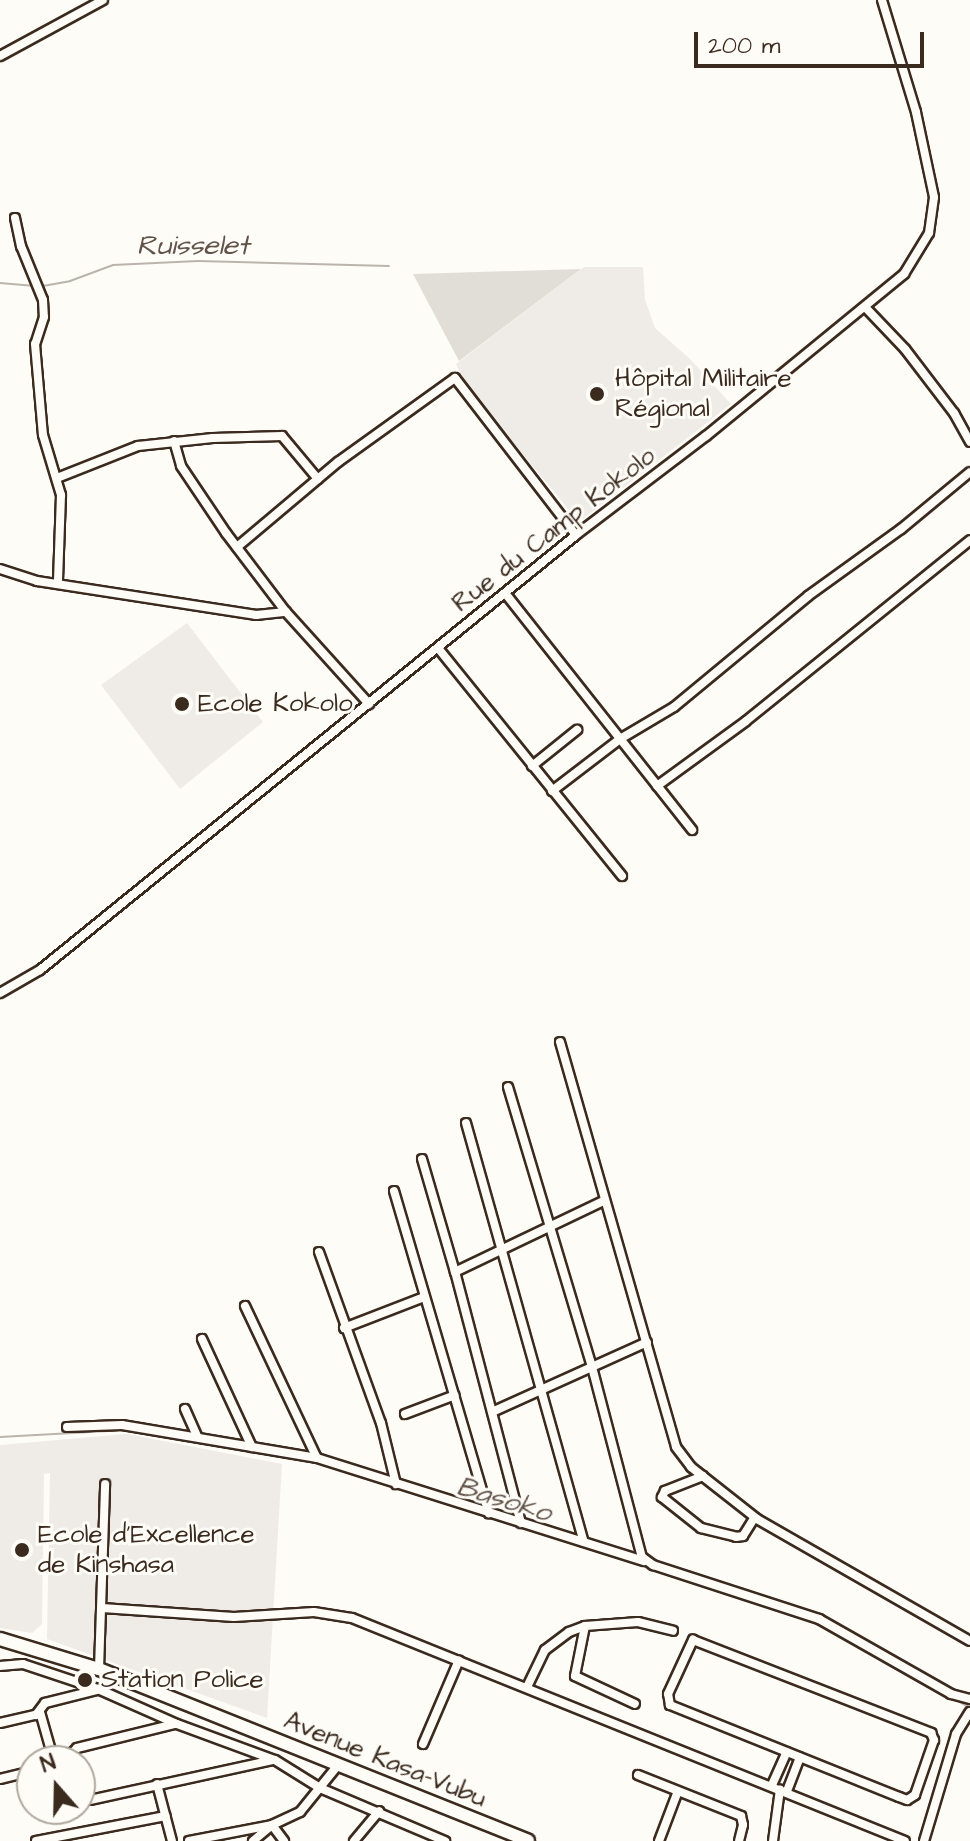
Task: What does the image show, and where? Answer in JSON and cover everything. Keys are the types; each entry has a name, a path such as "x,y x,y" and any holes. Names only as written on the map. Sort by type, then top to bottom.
{"main road":[{"name":"Avenue Kasa-Vubu","path":"0,1639 99,1669 528,1841"}],"street":[{"path":"0,56 103,0"},
{"name":"Rue du Camp Kokolo","path":"0,993 40,970 576,535 706,436 865,307 915,261 929,233 934,209 926,152 882,0"},
{"path":"15,218 21,246 43,300 44,317 35,344 43,435 57,478 61,504 58,582"},
{"path":"865,307 905,349 954,413 970,442"},
{"path":"237,547 318,479 455,378 576,535"},
{"path":"57,478 138,446 174,441 282,436 318,479"},
{"path":"174,441 181,466 237,547 286,612 369,704"},
{"path":"552,791 620,739 674,707 799,604 901,529 970,472"},
{"path":"657,786 697,760 970,540"},
{"path":"0,569 37,581 256,615 286,612"},
{"path":"505,593 692,830"},
{"path":"438,648 622,876"},
{"path":"532,766 577,730"},
{"path":"560,1042 676,1447 703,1476 795,1544 970,1641"},
{"path":"508,1087 592,1367 636,1540 646,1562"},
{"path":"466,1123 584,1542"},
{"path":"422,1159 521,1523"},
{"path":"394,1191 489,1513"},
{"path":"455,1272 605,1200"},
{"path":"319,1252 344,1328 381,1423 396,1484"},
{"path":"344,1328 424,1297"},
{"path":"245,1306 317,1458"},
{"path":"202,1339 252,1447"},
{"path":"492,1412 647,1342"},
{"path":"405,1414 455,1395"},
{"path":"185,1409 197,1436"},
{"path":"67,1427 122,1425 317,1458 819,1619 951,1694 970,1699"},
{"path":"703,1476 665,1491 662,1497 701,1528 736,1537 743,1536 755,1517"},
{"path":"99,1669 105,1484"},
{"path":"102,1608 234,1617 314,1612 352,1618 780,1788 905,1841"},
{"path":"527,1687 545,1650 569,1632 585,1626 638,1622 673,1631"},
{"path":"585,1626 575,1676 635,1704"},
{"path":"693,1640 935,1737 915,1795 907,1800 800,1757 670,1705 668,1694 693,1640"},
{"path":"423,1744 459,1660"},
{"path":"0,1666 23,1664 98,1689 177,1724 275,1760 320,1788 439,1839"},
{"path":"49,1745 40,1712 45,1703 98,1689"},
{"path":"0,1723 40,1712"},
{"path":"926,1838 956,1734 967,1716"},
{"path":"90,1745 177,1724"},
{"path":"773,1841 787,1752"},
{"path":"780,1788 800,1757"},
{"path":"96,1799 275,1760"},
{"path":"189,1841 272,1825 300,1812 338,1765"},
{"path":"638,1775 741,1816 743,1825 739,1841"},
{"path":"157,1784 172,1841"},
{"path":"659,1841 678,1791"},
{"path":"354,1841 379,1811"},
{"path":"36,1841 166,1816"},
{"path":"253,1841 272,1825"},
{"path":"272,1825 284,1841"}],"shaded area":[{"name":"Hôpital Militaire Régional","path":"584,267 643,267 645,300 655,328 690,359 731,404 579,522 465,384 456,364"},
{"path":"581,269 459,361 413,274"},
{"name":"Ecole Kokolo","path":"187,623 263,722 180,789 101,685"},
{"path":"127,1434 282,1464 267,1718 47,1639 50,1473 44,1474 42,1624 32,1633 0,1628 0,1445"}],"waterway":[{"name":"Ruisselet","path":"43,286 70,281 113,265 198,261 389,266"},
{"name":"Ruisselet","path":"0,283 32,286"},
{"name":"Basoko","path":"0,1437 127,1430"},
{"name":"Basoko","path":"311,1461 359,1475"},
{"name":"Basoko","path":"376,1481 484,1515"},
{"name":"Basoko","path":"613,1555 652,1568"},
{"name":"Basoko","path":"954,1699 970,1708"}],"place":[{"name":"Hôpital Militaire Régional","path":"597,394"},
{"name":"Ecole Kokolo","path":"182,704"},
{"name":"Ecole d'Excellence de Kinshasa","path":"22,1550"},
{"name":"Station Police","path":"85,1680"}]}
